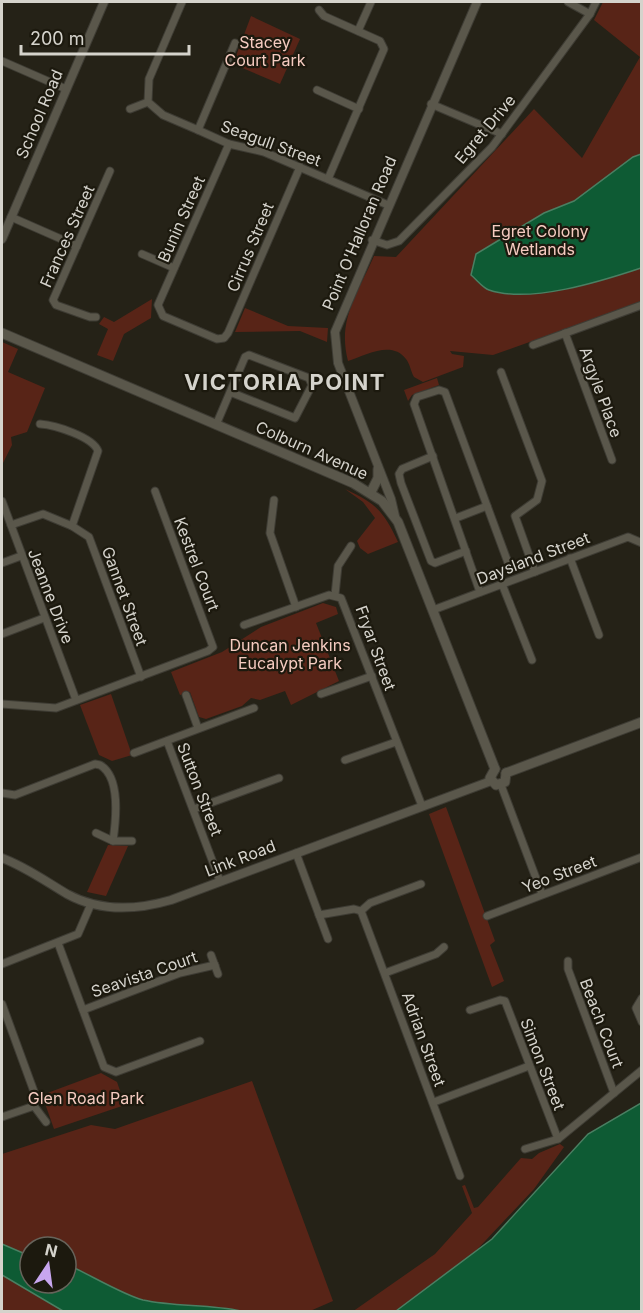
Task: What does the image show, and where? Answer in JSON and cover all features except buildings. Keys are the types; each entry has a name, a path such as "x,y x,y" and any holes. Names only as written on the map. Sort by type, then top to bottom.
{"main road":[{"name":"Colburn Avenue","path":"2,327 59,357"},
{"name":"Colburn Avenue","path":"2,333 371,492 395,516 495,769"},
{"path":"371,492 378,478 378,468"},
{"path":"506,773 642,722"},
{"path":"500,768 506,773 507,780 501,785 494,784 491,780 491,772 495,769 500,768"}],"street":[{"name":"School Road","path":"2,239 104,2"},
{"path":"130,109 148,102 149,79 182,2"},
{"path":"358,31 371,2"},
{"name":"Point O'Halloran Road","path":"395,516 391,499 338,363 335,341 338,322 477,2"},
{"path":"568,2 590,14"},
{"name":"Egret Drive","path":"372,240 387,245 399,241 502,134 590,14 596,2"},
{"path":"320,10 324,16 383,44 384,49 360,110 328,179"},
{"path":"198,130 235,43"},
{"path":"2,61 66,89"},
{"path":"317,90 360,110"},
{"name":"Seagull Street","path":"148,102 163,115 229,144 264,152 388,205"},
{"path":"431,104 502,134"},
{"name":"Bunin Street","path":"159,305 229,144"},
{"name":"Cirrus Street","path":"159,305 163,316 217,339 224,338 300,166"},
{"name":"Frances Street","path":"96,317 56,305 53,300 110,171"},
{"path":"11,217 77,246"},
{"path":"142,254 174,268"},
{"path":"533,345 642,305"},
{"name":"Argyle Place","path":"565,333 612,460"},
{"path":"216,424 245,357 249,355 309,378 312,385 296,418 230,392"},
{"path":"501,372 542,481 537,500 514,516 535,572"},
{"path":"480,592 456,518 414,404 417,398 443,390 510,568"},
{"path":"40,424 52,425 90,441 98,451 72,526"},
{"path":"433,456 402,469 399,474 401,483 431,561 435,563 466,551"},
{"name":"Kestrel Court","path":"141,676 208,651 213,647 154,491"},
{"path":"274,500 270,533 296,607"},
{"name":"Jeanne Drive","path":"2,501 76,700"},
{"path":"456,518 487,506"},
{"name":"Gannet Street","path":"11,525 43,514 86,534 141,676"},
{"name":"Daysland Street","path":"433,610 628,537 642,543"},
{"path":"335,595 338,566 351,546"},
{"path":"2,563 21,556"},
{"path":"570,558 599,634"},
{"path":"502,584 532,660"},
{"name":"Fryar Street","path":"244,625 335,595 344,601 422,806"},
{"path":"2,634 44,618"},
{"path":"2,704 56,708 141,676"},
{"path":"321,694 372,676"},
{"path":"186,695 198,728"},
{"path":"134,753 254,708"},
{"name":"Sutton Street","path":"167,741 220,881"},
{"path":"345,760 396,742"},
{"path":"2,793 15,795 94,764 100,765 108,772 116,796 113,841"},
{"path":"194,809 279,778"},
{"name":"Link Road","path":"2,858 32,871 70,896 92,904 111,907 142,907 171,900 491,780"},
{"path":"501,785 542,894"},
{"path":"96,833 113,841 132,841"},
{"path":"296,853 328,939"},
{"name":"Yeo Street","path":"487,916 642,857"},
{"path":"319,915 354,909 361,911 370,903 421,884"},
{"path":"2,964 78,934 92,904"},
{"name":"Adrian Street","path":"361,911 460,1176"},
{"path":"58,943 104,1067 116,1072 200,1041"},
{"path":"385,973 436,954 444,947"},
{"path":"211,955 218,974"},
{"name":"Beach Court","path":"568,961 568,969 614,1093"},
{"name":"Seavista Court","path":"83,1010 180,973 215,965"},
{"path":"642,998 636,1008 642,1022"},
{"name":"Simon Street","path":"470,1010 501,1000 505,1001 558,1139"},
{"path":"2,1004 36,1097 34,1106 46,1122"},
{"path":"434,1102 529,1066"},
{"path":"525,1149 558,1139 642,1070"},
{"path":"2,1117 34,1106"}],"green space":[{"name":"Egret Colony Wetlands","path":"603,2 641,2 641,302 493,355 450,351 452,354 464,356 463,367 423,382 414,377 409,363 394,350 378,351 348,361 345,346 347,320 374,256 396,257 534,109 582,158 640,57 594,20"},
{"name":"Stacey Court Park","path":"251,16 300,39 280,84 233,64"},
{"path":"152,299 151,318 124,334 113,361 97,355 108,329 99,324 104,317 114,322"},
{"path":"245,308 288,326 328,328 327,342 300,331 235,332"},
{"path":"2,342 18,349 8,372 45,388 27,432 11,437 12,445 2,465"},
{"path":"437,378 439,385 412,395 408,401 404,390"},
{"path":"345,489 372,504 378,510 398,542 368,554 360,548 357,541 375,518 363,502"},
{"name":"Duncan Jenkins Eucalypt Park","path":"323,603 336,607 338,614 316,623 339,681 291,705 285,691 260,700 251,698 242,706 206,719 199,717 190,692 180,695 171,672 222,652 261,627"},
{"path":"111,694 132,755 112,761 99,755 80,705"},
{"path":"446,807 495,941 490,945 504,981 492,987 429,814"},
{"path":"108,845 128,846 106,896 87,892"},
{"name":"Glen Road Park","path":"101,1073 117,1082 125,1105 54,1129 42,1095"},
{"path":"252,1081 333,1301 310,1311 2,1311 2,1154 91,1125 115,1129"},
{"path":"560,1144 564,1147 534,1189 471,1256 395,1311 352,1312 435,1254 472,1213 462,1186 465,1185 474,1208 478,1207 521,1158 532,1159 539,1153"}],"shaded area":[{"path":"641,154 641,268 566,289 525,294 506,294 489,290 471,275 476,254 544,213 574,201 633,157"},
{"path":"641,1103 641,1311 396,1311 492,1239 588,1134"},
{"path":"2,1244 18,1251 18,1284 2,1275"},
{"path":"78,1270 125,1294 143,1300 241,1311 63,1311 36,1295 78,1295"}],"district":[{"name":"VICTORIA POINT","path":"285,382"}]}
